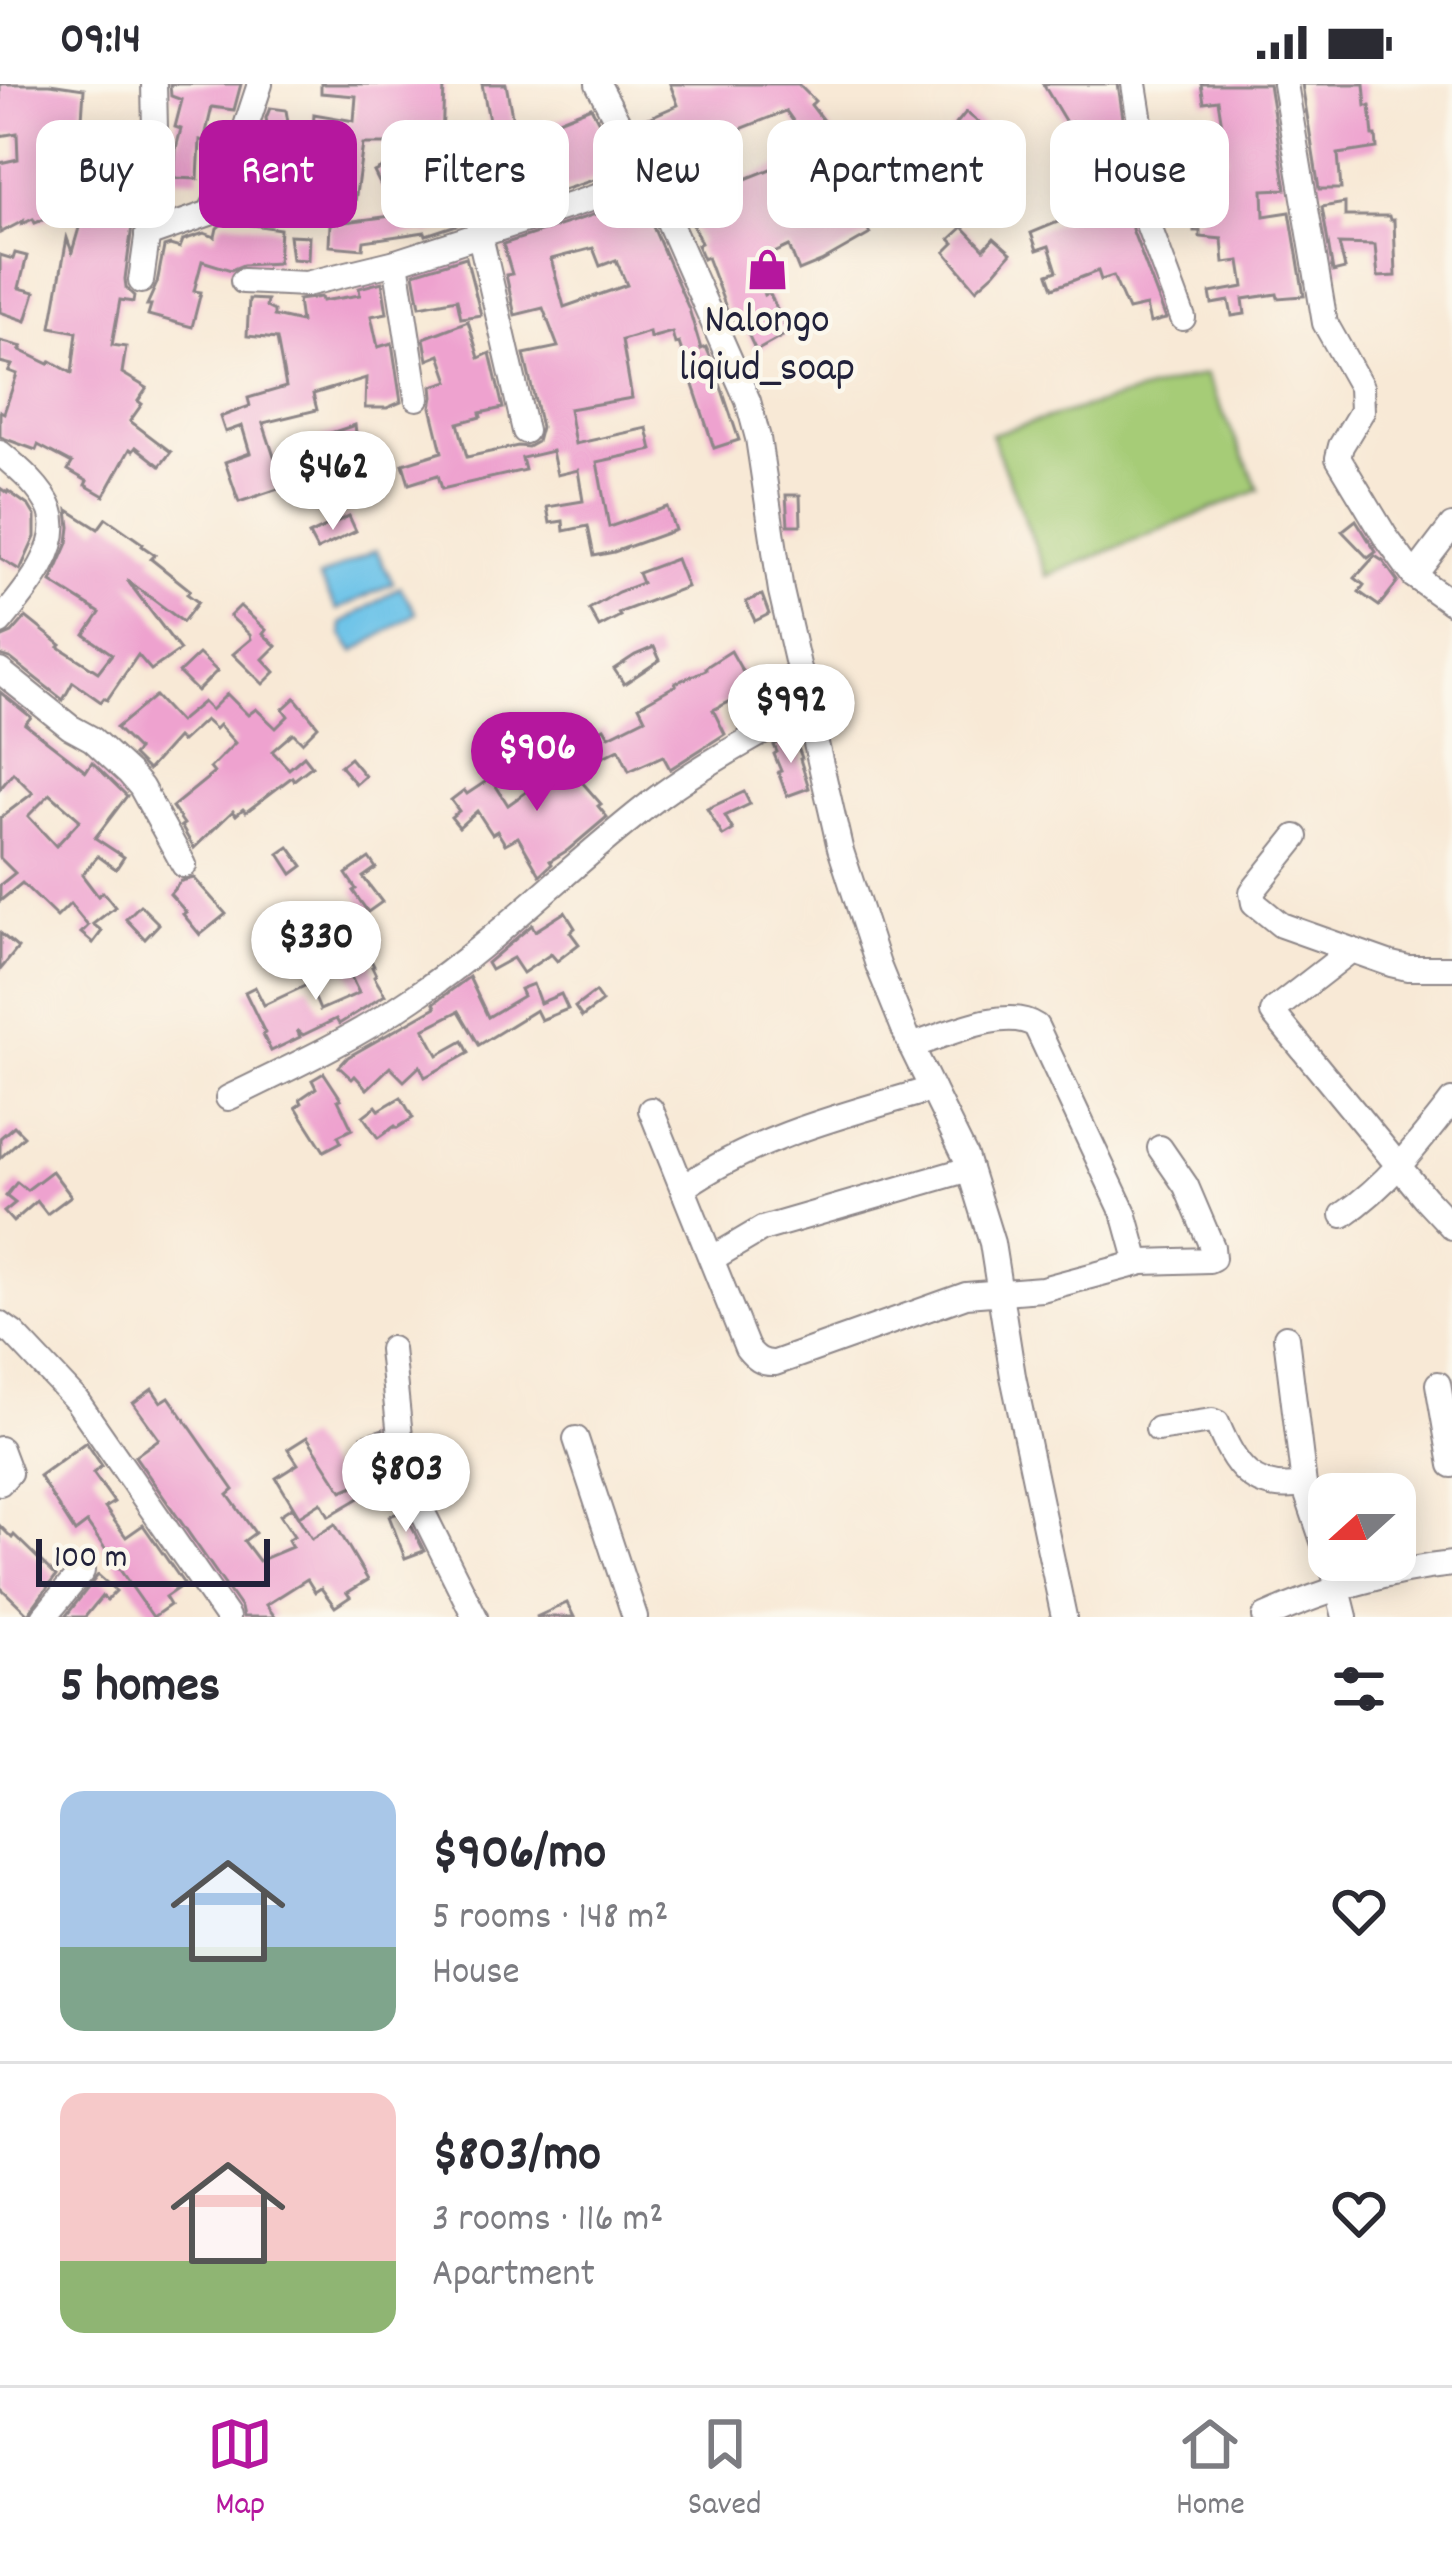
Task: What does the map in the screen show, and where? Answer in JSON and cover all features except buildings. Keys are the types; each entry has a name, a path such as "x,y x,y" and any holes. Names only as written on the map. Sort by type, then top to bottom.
{"street":[{"path":"141,280 156,173 154,84"},
{"path":"147,235 210,213 232,169 260,84"},
{"path":"598,84 617,120"},
{"path":"1133,84 1150,191 1148,224 1183,318"},
{"path":"1286,84 1325,323 1361,387 1363,411 1338,458 1414,576 1452,603"},
{"path":"243,281 306,284 396,262 593,198"},
{"path":"672,228 748,401 758,437 782,591 840,848 873,952 969,1169 992,1243 1012,1376 1064,1617"},
{"path":"480,236 525,431"},
{"path":"396,262 417,398"},
{"path":"0,453 49,506 54,524 31,586 0,622"},
{"path":"1414,576 1452,526"},
{"path":"0,671 129,773 184,865"},
{"path":"228,1098 347,1041 412,999 474,954 659,798 710,761 808,706"},
{"path":"1296,837 1251,897 1263,911 1281,925 1350,951 1408,968 1452,968"},
{"path":"1350,951 1274,1013 1452,1227"},
{"path":"911,1046 1002,1018 1019,1018 1036,1026 1125,1216 1138,1263"},
{"path":"684,1187 791,1133 932,1089"},
{"path":"1343,1215 1399,1167 1452,1101"},
{"path":"652,1110 747,1348 768,1364 966,1294 1042,1289 1138,1263 1213,1258 1186,1186 1160,1148"},
{"path":"712,1258 762,1229 969,1169"},
{"path":"0,1324 95,1424 227,1617"},
{"path":"1286,1337 1308,1497"},
{"path":"391,1349 404,1475 476,1617"},
{"path":"1438,1384 1452,1465"},
{"path":"1158,1429 1212,1420 1229,1454 1246,1474 1274,1486 1304,1485"},
{"path":"576,1439 635,1617"},
{"path":"0,1449 9,1473 0,1483"},
{"path":"1265,1617 1339,1586 1452,1564"},
{"path":"44,1617 82,1571"},
{"path":"1337,1581 1345,1617"}],"green space":[{"path":"1205,374 1259,490 1047,576 991,434"}],"water":[{"path":"376,550 393,583 337,610 319,578"},
{"path":"400,587 416,613 354,652 342,635 341,624"}],"place":[{"name":"Nalongo liqiud_soap","path":"767,269"}]}
